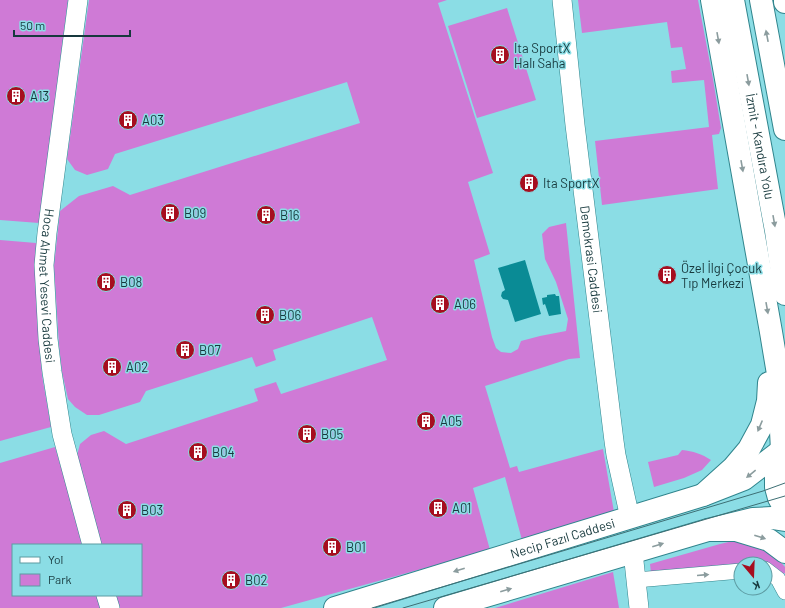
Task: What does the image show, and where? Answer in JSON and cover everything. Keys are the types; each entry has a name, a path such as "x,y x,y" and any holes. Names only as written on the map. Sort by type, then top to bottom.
{"main road":[{"path":"712,0 771,332 781,380 783,448 776,469 776,487 779,498 785,509"},
{"name":"İzmit - Kandıra Yolu","path":"734,0 776,231 785,294"},
{"name":"İzmit - Kandıra Yolu","path":"761,0 785,129"},
{"path":"702,496 733,468 748,449 762,425 768,401 771,332"},
{"name":"Necip Fazıl Caddesi","path":"335,608 702,496 744,479 783,448"},
{"path":"445,608 708,530 753,519 772,518 785,520"},
{"path":"708,530 736,530 769,540 785,552"}],"street":[{"name":"Hoca Ahmet Yesevi Caddesi","path":"78,0 44,264 48,338 62,434 92,544"},
{"name":"Demokrasi Caddesi","path":"562,0 576,133 614,441 630,518"},
{"path":"633,552 639,608"},
{"path":"636,580 733,572"},
{"path":"773,575 778,579 785,592"},
{"path":"106,596 110,608"}],"green space":[{"path":"0,0 68,0 39,223 0,220"},
{"path":"89,0 447,0 438,3 493,173 468,182 490,254 474,260 492,337 496,348 501,352 511,353 518,349 521,341 566,331 568,319 556,282 545,259 542,234 549,227 566,223 580,358 569,359 485,386 510,468 517,466 519,472 603,449 614,512 522,540 505,477 473,488 490,550 281,608 117,608 114,596 142,596 142,544 100,544 76,459 80,444 91,435 104,431 126,444 258,401 254,389 276,382 281,394 387,360 372,317 273,350 276,360 256,367 252,357 146,391 140,402 99,415 87,415 75,407 68,399 62,372 54,266 60,211 79,196 113,186 130,195 360,123 347,82 115,154 108,169 87,175 75,170 67,159"},
{"path":"578,0 698,0 721,128 719,134 712,135 718,189 602,205 595,141 709,127 704,80 672,83 671,71 686,69 682,47 671,48 667,22 582,33"},
{"name":"Ita SportX Halı Saha","path":"507,8 536,100 477,118 448,26"},
{"path":"0,240 36,243 35,265 42,375 51,427 0,441"},
{"path":"55,447 84,544 12,544 12,596 98,596 102,608 0,608 0,463"},
{"path":"682,450 697,453 711,460 702,470 684,478 654,487 648,462 678,455"},
{"path":"733,541 747,542 767,551 778,559 785,567 785,573 782,575 773,569 773,556 733,556 733,565 651,573 650,564"},
{"path":"613,572 619,608 495,608"}],"water":[{"path":"525,260 541,314 515,322 508,300 503,299 501,296 502,292 505,290 498,268"},
{"path":"555,294 556,296 559,296 561,314 549,316 545,304 543,305 542,298 547,297 547,295"}],"tram line":[{"path":"372,608 763,491 785,483"},
{"path":"403,608 785,496"}],"place":[{"name":"Ita SportX Halı Saha","path":"500,55"},
{"name":"A13","path":"16,96"},
{"name":"A03","path":"128,120"},
{"name":"Ita SportX","path":"529,183"},
{"name":"B09","path":"170,213"},
{"name":"B16","path":"266,215"},
{"name":"Özel İlgi Çocuk Tıp Merkezi","path":"667,275"},
{"name":"B08","path":"106,282"},
{"name":"A06","path":"440,304"},
{"name":"B06","path":"265,315"},
{"name":"B07","path":"185,350"},
{"name":"A02","path":"112,367"},
{"name":"A05","path":"426,421"},
{"name":"B05","path":"307,434"},
{"name":"B04","path":"198,452"},
{"name":"A01","path":"438,508"},
{"name":"B03","path":"127,510"},
{"name":"B01","path":"332,547"},
{"name":"B02","path":"231,580"}]}
